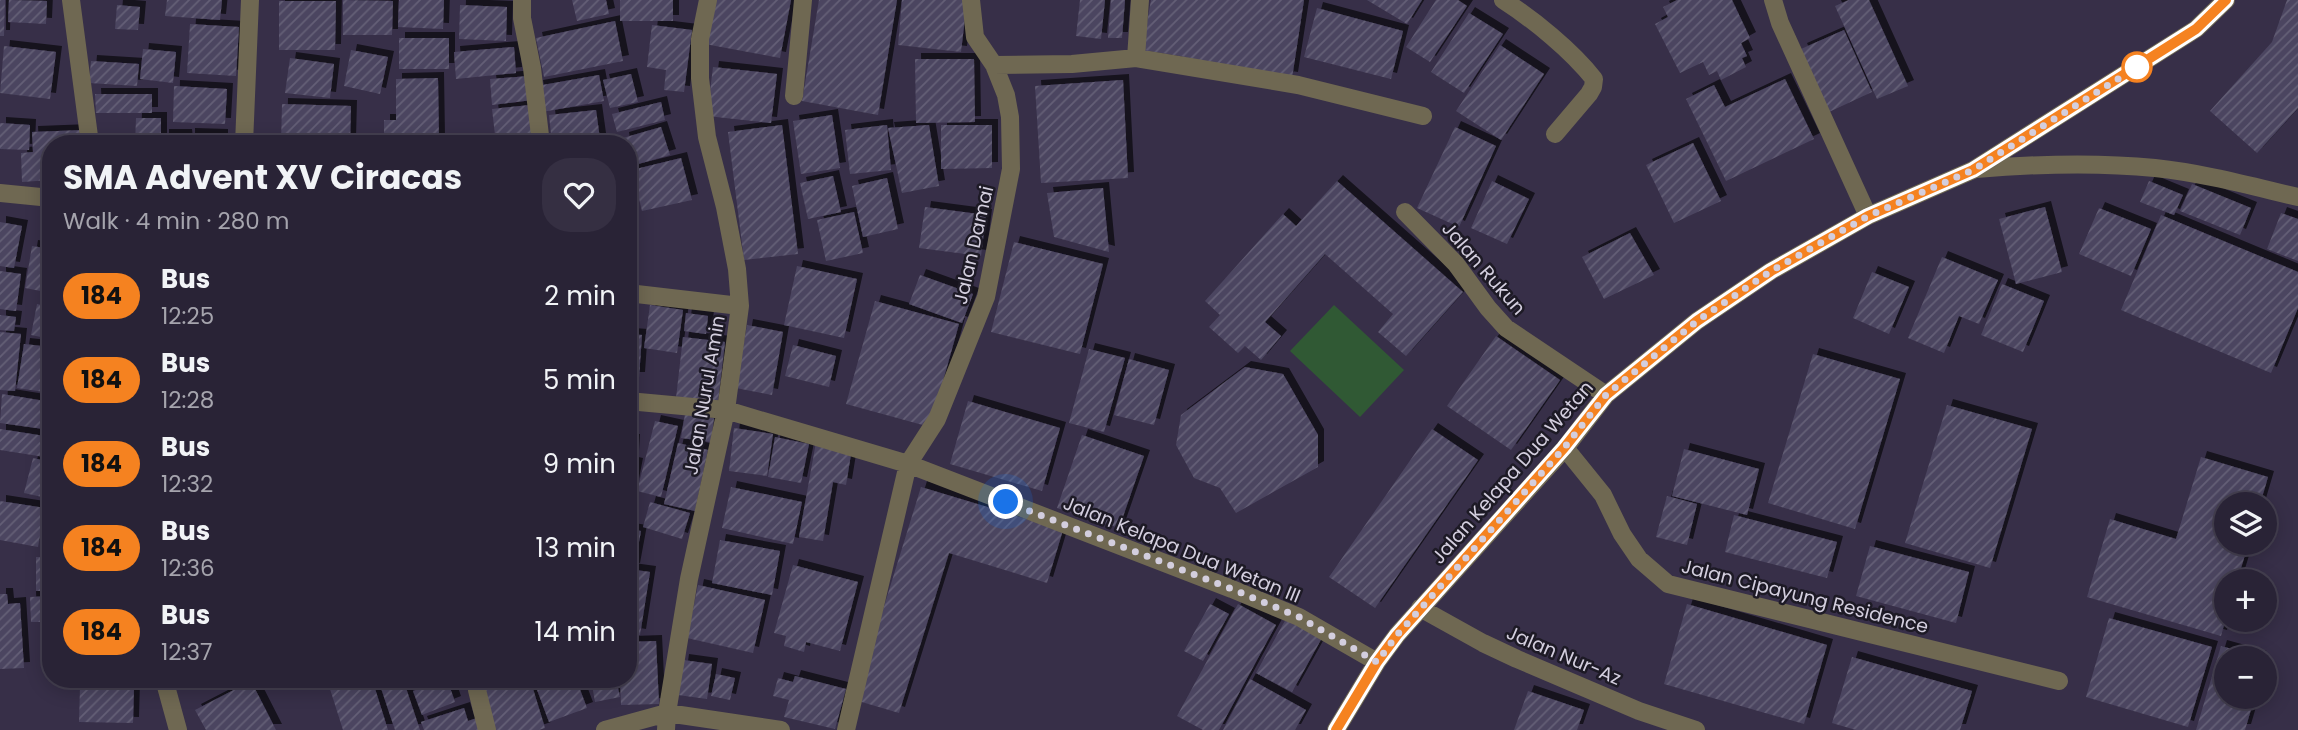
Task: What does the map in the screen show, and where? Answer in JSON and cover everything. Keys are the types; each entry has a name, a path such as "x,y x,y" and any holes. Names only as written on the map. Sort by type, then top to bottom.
{"street":[{"path":"71,0 89,135"},
{"path":"244,135 250,0"},
{"path":"522,0 522,18 532,68 540,135"},
{"name":"Jalan Nurul Amin","path":"666,722 689,579 726,410 740,306 737,269 707,137 700,78 700,39 708,0"},
{"path":"794,96 803,0"},
{"name":"Jalan Damai","path":"846,730 908,464 937,419 986,297 1011,169 1010,117 1006,94 993,65 975,37 971,0"},
{"path":"1136,58 1140,0"},
{"path":"1503,0 1522,12 1594,79 1591,91 1555,134"},
{"path":"1773,0 1780,23 1868,216"},
{"name":"Jalan Kelapa Dua Wetan","path":"1336,730 1377,662 1397,635 1564,448 1606,395 1639,366 1731,296 1771,271 1868,216 1973,170 2196,29 2226,0"},
{"path":"993,65 1072,64 1136,58 1298,85 1423,116"},
{"path":"1973,170 2040,164 2156,168 2211,177 2298,197"},
{"path":"0,193 42,197"},
{"name":"Jalan Rukun","path":"1405,212 1456,264 1506,328 1606,395"},
{"path":"637,294 740,306"},
{"name":"Jalan Kelapa Dua Wetan III","path":"637,402 726,410 908,464 1299,617 1377,662"},
{"name":"Jalan Cipayung Residence","path":"1564,448 1603,495 1622,534 1639,559 1668,584 2059,681"},
{"name":"Jalan Nur-Az","path":"1420,608 1517,659 1639,711 1696,730"},
{"path":"166,688 178,730"},
{"path":"477,688 487,730"},
{"path":"605,730 666,722 781,730"}],"green space":[{"path":"1334,305 1404,370 1360,417 1290,351"}],"building":[{"path":"0,0 5,0 4,36 0,36"},
{"path":"9,0 47,1 46,24 8,22"},
{"path":"167,0 222,0 220,20 165,16"},
{"path":"343,0 393,1 392,35 343,35"},
{"path":"399,0 444,0 443,29 398,27"},
{"path":"572,0 606,0 609,14 577,21"},
{"path":"620,0 673,0 673,21 620,21"},
{"path":"713,0 791,0 780,58 705,44"},
{"path":"819,0 897,0 878,115 802,101"},
{"path":"902,0 967,0 961,52 898,45"},
{"path":"1080,0 1105,0 1101,39 1076,36"},
{"path":"1111,0 1125,0 1122,38 1108,38"},
{"path":"1151,0 1304,0 1292,78 1142,50"},
{"path":"1367,0 1422,0 1407,24"},
{"path":"1436,0 1458,0 1467,6 1430,62 1406,47"},
{"path":"1677,0 1732,0 1750,38 1741,43 1747,56 1742,58 1746,67 1721,80 1717,71 1709,75 1703,62 1680,73 1655,24 1668,17 1663,7"},
{"path":"1849,0 1869,0 1908,86 1877,99 1835,6"},
{"path":"2287,0 2298,0 2298,108 2257,153 2210,111 2272,42"},
{"path":"279,1 336,1 335,50 279,50"},
{"path":"117,5 140,7 138,30 115,29"},
{"path":"460,5 507,7 506,41 459,39"},
{"path":"1317,8 1403,31 1391,79 1304,57"},
{"path":"1469,13 1503,34 1464,93 1431,72"},
{"path":"615,21 623,61 544,77 536,38"},
{"path":"190,24 239,27 236,76 187,73"},
{"path":"652,25 692,30 684,92 664,90 666,70 647,67"},
{"path":"1844,30 1872,92 1829,112 1801,49"},
{"path":"399,38 449,38 449,69 399,69"},
{"path":"1500,45 1544,74 1501,140 1456,111"},
{"path":"4,46 56,52 50,99 0,93"},
{"path":"514,47 516,73 456,79 454,52"},
{"path":"143,49 176,52 173,83 140,79"},
{"path":"351,50 388,57 380,94 344,86"},
{"path":"290,58 334,64 330,98 285,93"},
{"path":"915,59 974,59 975,122 916,123"},
{"path":"91,61 139,64 137,86 89,83"},
{"path":"713,67 777,74 771,123 707,116"},
{"path":"631,74 638,102 610,108 603,80"},
{"path":"599,75 604,101 542,112 537,86"},
{"path":"529,76 532,100 492,105 490,79"},
{"path":"438,78 439,135 384,135 384,120 396,120 396,79"},
{"path":"1785,79 1814,139 1726,181 1686,99 1714,85 1725,107"},
{"path":"1123,80 1128,178 1041,183 1035,86"},
{"path":"174,86 227,89 225,124 173,122"},
{"path":"95,94 152,94 152,113 96,113"},
{"path":"661,102 665,120 617,132 612,114"},
{"path":"282,104 351,106 350,135 281,135"},
{"path":"530,105 534,135 495,135 492,109"},
{"path":"596,110 599,135 551,135 549,115"},
{"path":"832,115 840,168 801,174 793,121"},
{"path":"136,118 161,118 161,135 135,135"},
{"path":"0,123 30,125 29,150 0,149"},
{"path":"782,125 798,254 744,260 728,132"},
{"path":"887,125 891,170 850,174 845,130"},
{"path":"929,125 939,186 902,193 888,128"},
{"path":"941,125 992,125 992,168 941,169"},
{"path":"661,127 670,155 637,164 637,135 633,135"},
{"path":"1455,127 1496,146 1459,227 1417,208"},
{"path":"84,130 84,135 42,135 42,181 22,182 21,153 33,152 32,132"},
{"path":"1693,143 1721,201 1674,223 1646,165"},
{"path":"681,158 692,200 642,211 637,190 637,169"},
{"path":"833,176 841,212 808,219 800,183"},
{"path":"887,178 898,229 863,237 852,186"},
{"path":"1337,181 1463,292 1406,356 1378,332 1393,314 1325,254 1265,322 1281,336 1261,360 1245,346 1238,353 1209,327 1220,315 1205,301 1283,214 1296,226"},
{"path":"1492,181 1529,199 1507,244 1471,228"},
{"path":"2149,181 2183,195 2174,215 2140,202"},
{"path":"2192,184 2251,208 2240,235 2180,211"},
{"path":"1103,188 1109,252 1054,237 1047,193"},
{"path":"925,207 986,215 981,256 919,248"},
{"path":"2045,207 2062,272 2016,284 1999,219"},
{"path":"2099,208 2151,229 2131,276 2079,254"},
{"path":"854,212 863,253 826,261 817,220"},
{"path":"2281,213 2298,219 2298,261 2267,249"},
{"path":"2161,215 2298,272 2298,308 2271,373 2121,310"},
{"path":"0,222 22,226 14,268 0,266"},
{"path":"1630,233 1654,275 1604,299 1582,257"},
{"path":"1014,242 1103,264 1080,354 991,332"},
{"path":"32,246 42,248 42,291 25,288"},
{"path":"1942,257 1998,280 1979,324 1959,316 1944,353 1908,338"},
{"path":"797,266 857,279 844,338 784,325"},
{"path":"0,271 21,274 16,311 0,309"},
{"path":"1872,272 1909,287 1889,334 1853,318"},
{"path":"920,275 973,294 962,323 909,304"},
{"path":"2002,284 2044,301 2023,352 1981,335"},
{"path":"875,301 959,324 930,427 846,404"},
{"path":"37,304 42,305 42,337 31,335"},
{"path":"650,305 683,310 677,353 644,348"},
{"path":"686,313 708,316 706,334 684,331"},
{"path":"0,315 16,317 14,331 0,330"},
{"path":"747,325 783,332 772,395 736,388"},
{"path":"0,332 21,334 15,391 0,390"},
{"path":"637,335 642,335 637,378"},
{"path":"1496,336 1560,380 1511,450 1447,406"},
{"path":"683,337 725,342 718,402 676,398"},
{"path":"24,344 42,346 42,392 17,388"},
{"path":"793,345 836,356 829,387 785,376"},
{"path":"1089,349 1125,358 1104,432 1069,423"},
{"path":"1813,354 1900,379 1855,529 1768,503"},
{"path":"1129,359 1169,370 1154,425 1114,415"},
{"path":"1245,367 1283,374 1318,435 1318,467 1236,513 1220,488 1194,478 1176,445 1181,415"},
{"path":"2,394 42,401 42,429 0,423"},
{"path":"968,401 1060,428 1042,491 950,464"},
{"path":"1947,405 2032,429 1990,568 1905,543"},
{"path":"685,414 714,418 711,442 681,438"},
{"path":"655,421 678,426 661,497 637,491"},
{"path":"734,428 773,434 767,476 729,471"},
{"path":"0,429 42,436 42,457 0,450"},
{"path":"1432,429 1478,460 1375,608 1329,577"},
{"path":"1082,435 1144,456 1119,528 1057,508"},
{"path":"775,437 809,444 801,483 768,477"},
{"path":"816,442 852,448 846,485 833,482 823,541 799,537"},
{"path":"678,443 708,450 695,511 664,504"},
{"path":"1684,449 1759,469 1747,515 1672,496"},
{"path":"2201,457 2268,477 2264,492 2214,492 2214,555 2245,555 2241,569 2214,569 2214,632 2222,632 2221,636 2087,597 2110,519 2176,539"},
{"path":"33,458 42,460 42,497 24,493"},
{"path":"731,487 802,502 793,544 722,528"},
{"path":"921,487 1063,530 1047,583 949,553 899,713 855,700"},
{"path":"1667,496 1697,504 1687,545 1656,537"},
{"path":"0,501 42,508 38,547 0,540"},
{"path":"650,502 690,513 682,539 643,527"},
{"path":"1734,515 1837,542 1827,578 1725,552"},
{"path":"637,530 641,531 637,553"},
{"path":"720,540 780,551 772,595 712,583"},
{"path":"1870,546 1969,572 1956,623 1856,596"},
{"path":"36,557 42,557 42,591 36,591"},
{"path":"793,565 858,582 840,651 806,642 804,652 784,646 786,636 774,633"},
{"path":"637,570 650,572 640,635 637,634"},
{"path":"698,585 765,600 753,653 687,638"},
{"path":"0,594 7,594 8,604 20,603 24,668 0,669"},
{"path":"42,596 42,622 31,622 30,597"},
{"path":"1210,604 1229,614 1203,661 1184,651"},
{"path":"1238,604 1276,625 1219,730 1203,730 1177,716"},
{"path":"1687,604 1827,645 1804,724 1664,684"},
{"path":"1287,617 1323,636 1292,692 1256,673"},
{"path":"2109,618 2212,647 2188,727 2086,697"},
{"path":"656,641 659,704 621,705 620,688 637,688 637,642"},
{"path":"1852,657 1972,691 1960,730 1856,730 1832,723"},
{"path":"683,660 712,664 707,699 678,695"},
{"path":"2214,670 2214,709 2251,709 2245,730 2196,730"},
{"path":"716,674 735,678 730,700 711,696"},
{"path":"795,676 846,689 835,729 784,717 789,700 773,696 778,678 793,682"},
{"path":"1250,679 1306,710 1295,730 1223,730"},
{"path":"80,688 134,688 133,723 79,722"},
{"path":"237,688 255,688 276,730 206,730 195,710"},
{"path":"375,688 388,730 343,730 330,689"},
{"path":"381,688 406,688 420,730 395,730"},
{"path":"422,688 450,688 455,702 422,715 413,691"},
{"path":"533,688 545,728 493,730 480,690"},
{"path":"536,688 579,688 587,708 549,722"},
{"path":"593,688 618,688 620,697 595,702"},
{"path":"1528,691 1584,710 1577,730 1514,730"},
{"path":"464,708 468,721 477,718 481,730 424,730 421,722"}],"bus line":[{"name":"184","path":"1336,730 1377,662 1397,635 1564,448 1606,395 1639,366 1731,296 1771,271 1868,216 1973,170 2196,29 2226,0"}],"route":[{"path":"1006,502 1299,617 1377,662 1397,635 1564,448 1606,395 1639,366 1731,296 1771,271 1868,216 1973,170 2137,67"}]}
